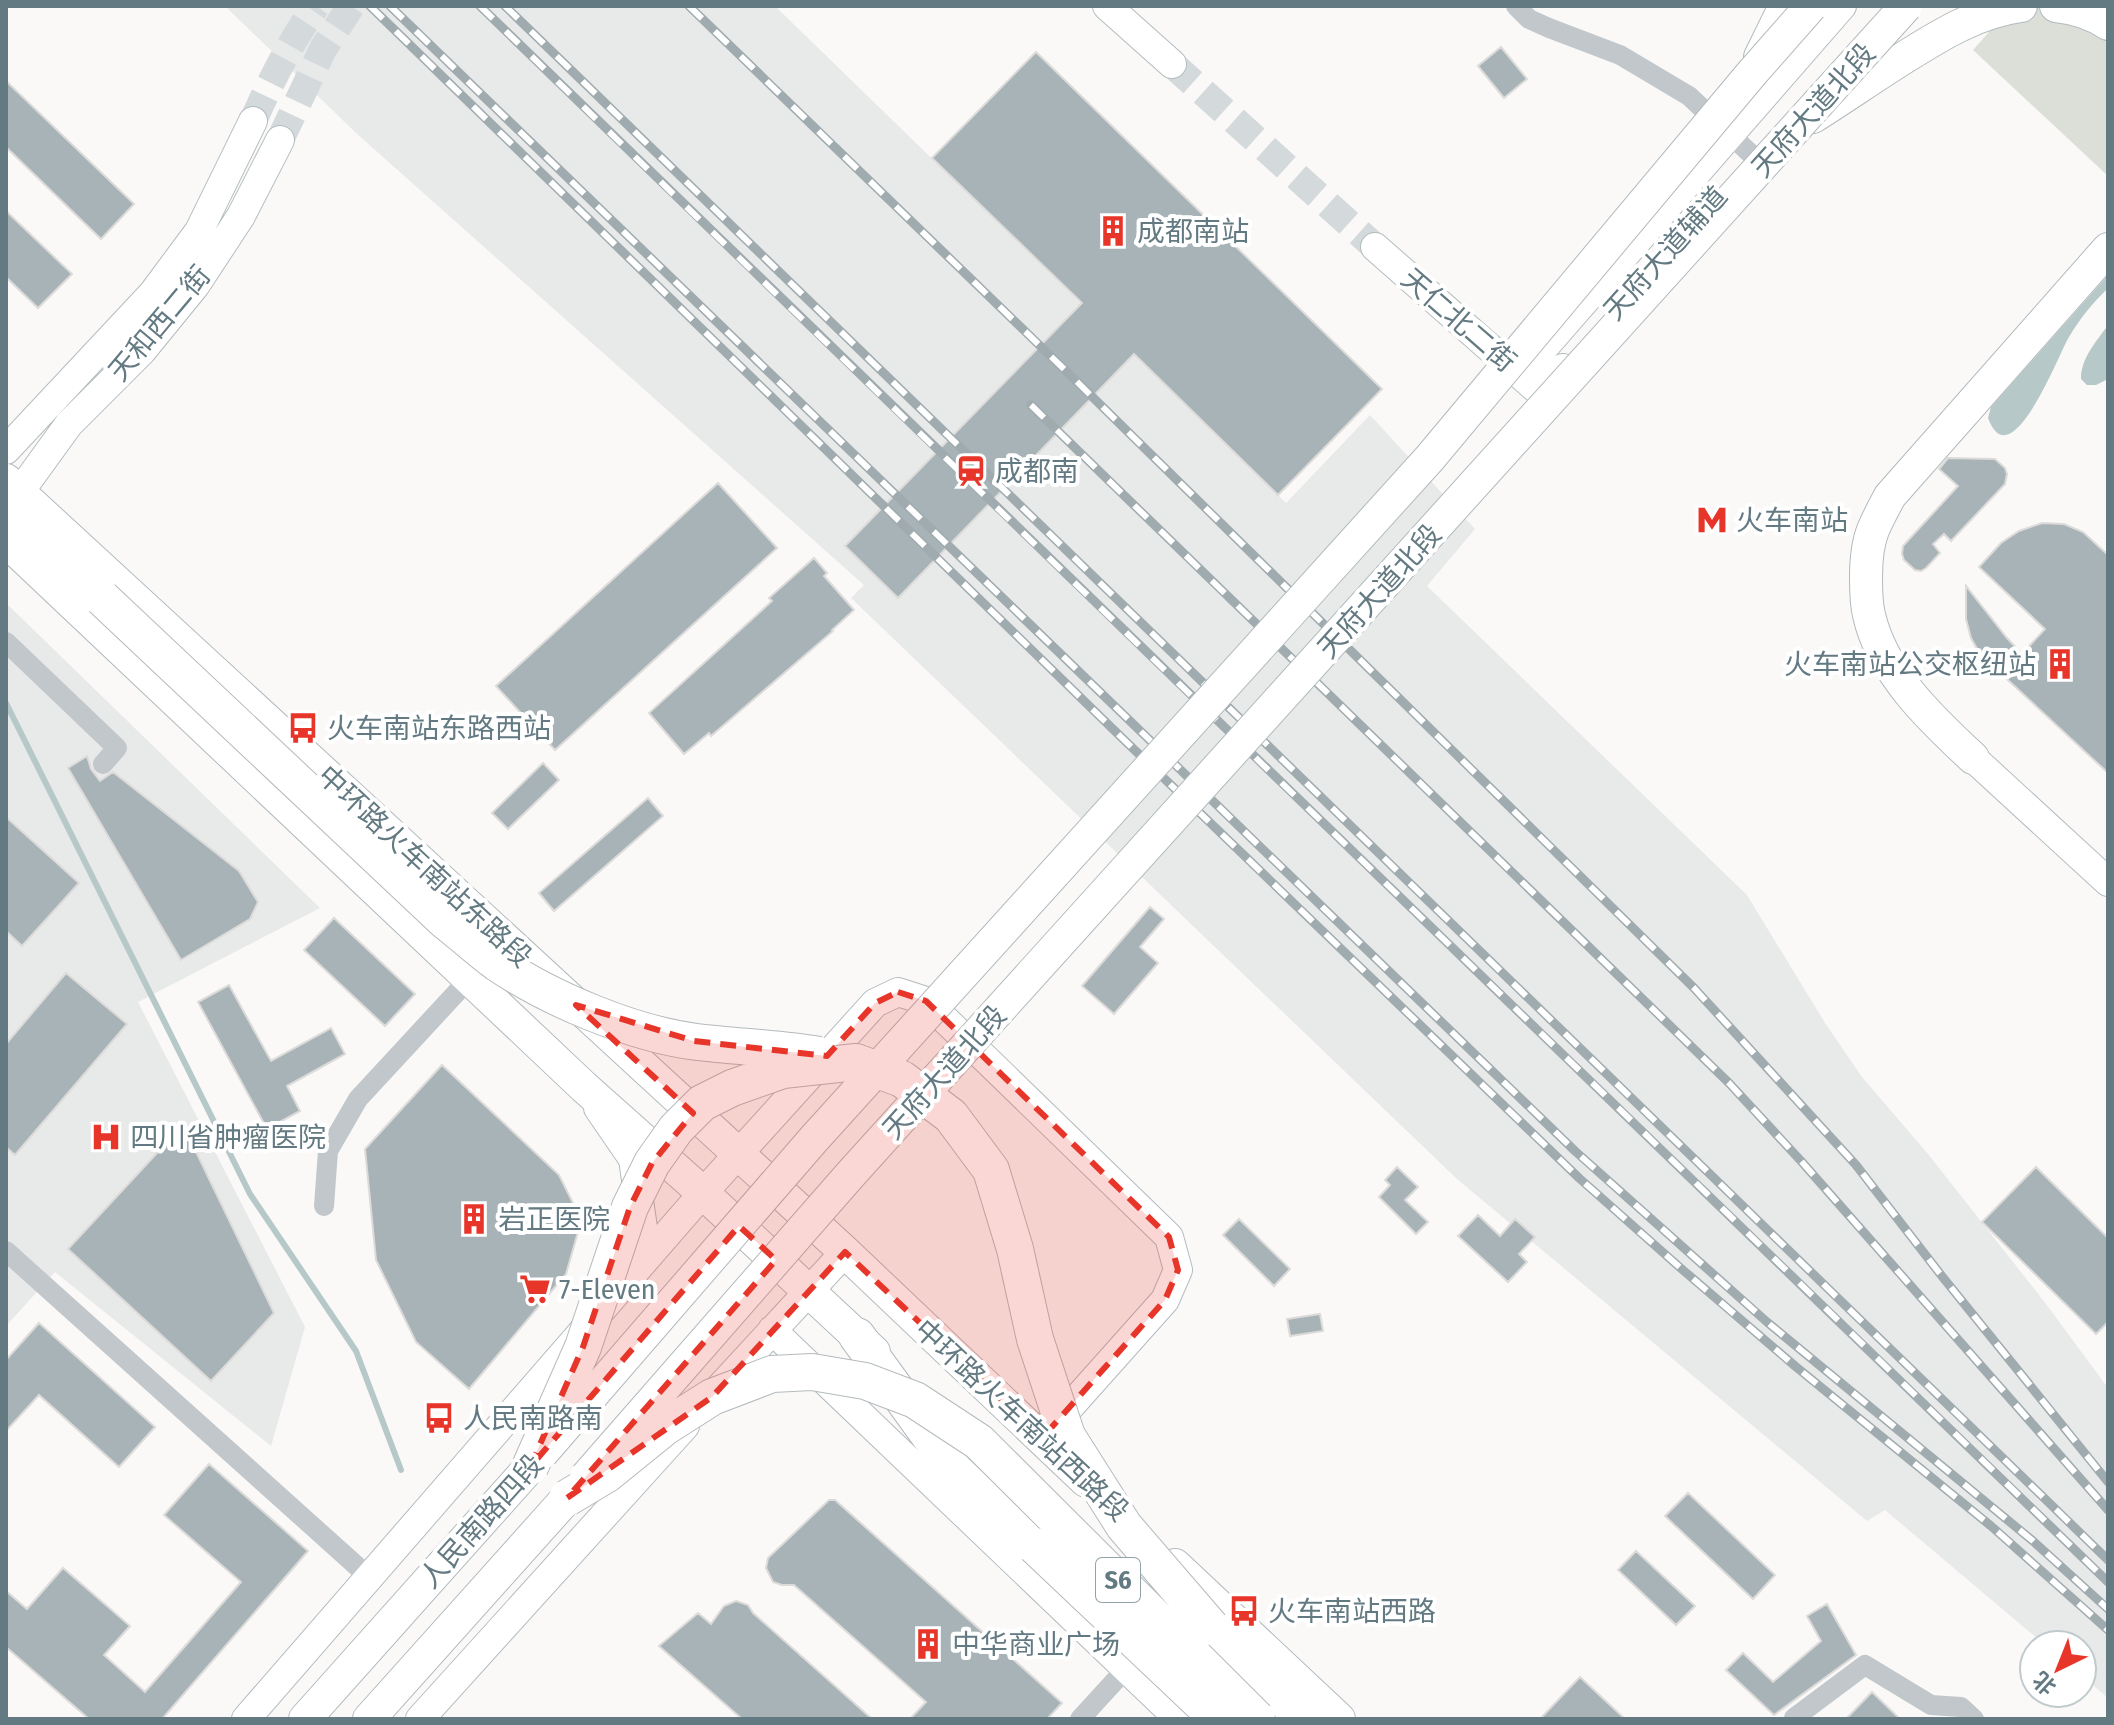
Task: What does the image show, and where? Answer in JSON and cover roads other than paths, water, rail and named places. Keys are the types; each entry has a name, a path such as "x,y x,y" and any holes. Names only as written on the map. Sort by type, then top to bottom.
{"highway":[{"path":"8,518 102,598 444,920 497,963 558,999 631,1026 694,1041 784,1049 856,1062 902,1079 951,1116 991,1170 1015,1249 1035,1339 1067,1436 1124,1526 1211,1627 1304,1719"},
{"path":"530,1467 583,1347 630,1207 652,1163 676,1129 702,1103 732,1088 783,1070 856,1062"},
{"path":"857,1336 955,1471 1218,1719"},
{"name":"S6","path":"567,1498 607,1474 665,1427 712,1397 772,1374 812,1372 865,1381 915,1400 979,1442 1258,1719"}],"main road":[{"path":"1752,73 1785,6"},
{"name":"天府大道北段","path":"813,1140 1429,459 1811,6"},
{"name":"天府大道北段","path":"850,1175 1906,6"},
{"path":"1800,125 1940,35 1974,18 2021,6"},
{"path":"2056,6 2096,16 2108,24"},
{"path":"1973,758 1919,703 1885,659 1869,617 1866,598 1866,561 1873,531 1890,496 2108,249"},
{"name":"中环路火车南站东路段","path":"8,518 470,978 584,1087 810,1291"},
{"name":"中环路火车南站东路段","path":"8,518 845,1252"},
{"name":"人民南路四段","path":"305,1719 530,1467 813,1140"},
{"name":"人民南路四段","path":"369,1719 850,1175"},
{"name":"中环路火车南站西路段","path":"845,1252 1339,1719"},
{"name":"中环路火车南站西路段","path":"810,1291 1166,1627 1258,1719"}],"street":[{"path":"1107,6 1172,64"},
{"path":"1516,6 1529,19 1620,55 1689,96 1752,155"},
{"name":"天府大道辅道","path":"1531,383 1729,135 1842,6"},
{"name":"天府大道辅道","path":"1531,383 1752,155 1885,6"},
{"path":"6,450 153,293 199,231 253,121"},
{"name":"天和西二街","path":"8,518 69,424 142,351 195,286 241,216 280,140"},
{"name":"天仁北二街","path":"1375,247 1531,383"},
{"path":"6,642 117,748 103,764"},
{"path":"1973,758 2108,882"},
{"path":"324,1206 328,1151 358,1099 470,978"},
{"name":"人民南路四段","path":"246,1719 703,1193 875,1003 898,992 926,1001 1169,1237 1178,1270 1165,1300 1042,1438"},
{"path":"584,1087 633,1159 643,1228 634,1275"},
{"path":"6,1251 369,1577"},
{"path":"420,1719 845,1252"},
{"path":"772,1330 1179,1719"},
{"path":"1080,1719 1166,1627"},
{"path":"1794,1718 1865,1665 1931,1705 1961,1707 1974,1719"}],"waterway":[{"path":"6,703 250,1194 356,1351 401,1470"}],"tunnel":[{"path":"253,121 282,62 316,6"},
{"path":"280,140 323,49 351,6"},
{"path":"1172,64 1375,247"}],"railway":[{"path":"370,6 1579,1178 1795,1366 1991,1526 2108,1630"},
{"path":"390,6 1575,1151 1767,1322 2033,1541 2108,1609"},
{"path":"480,6 2108,1582"},
{"path":"505,6 2108,1560"},
{"path":"689,6 1064,369 1694,988 1856,1165 2108,1482"},
{"path":"1031,405 1729,1083 2108,1510"}],"place":[{"name":"成都南站","path":"1113,231"},
{"name":"成都南","path":"971,471"},
{"name":"火车南站","path":"1712,520"},
{"name":"火车南站公交枢纽站","path":"2060,664"},
{"name":"火车南站东路西站","path":"303,728"},
{"name":"四川省肿瘤医院","path":"106,1137"},
{"name":"岩正医院","path":"474,1219"},
{"name":"7-Eleven","path":"535,1289"},
{"name":"人民南路南","path":"439,1418"},
{"name":"火车南站西路","path":"1244,1611"},
{"name":"中华商业广场","path":"928,1644"}]}
